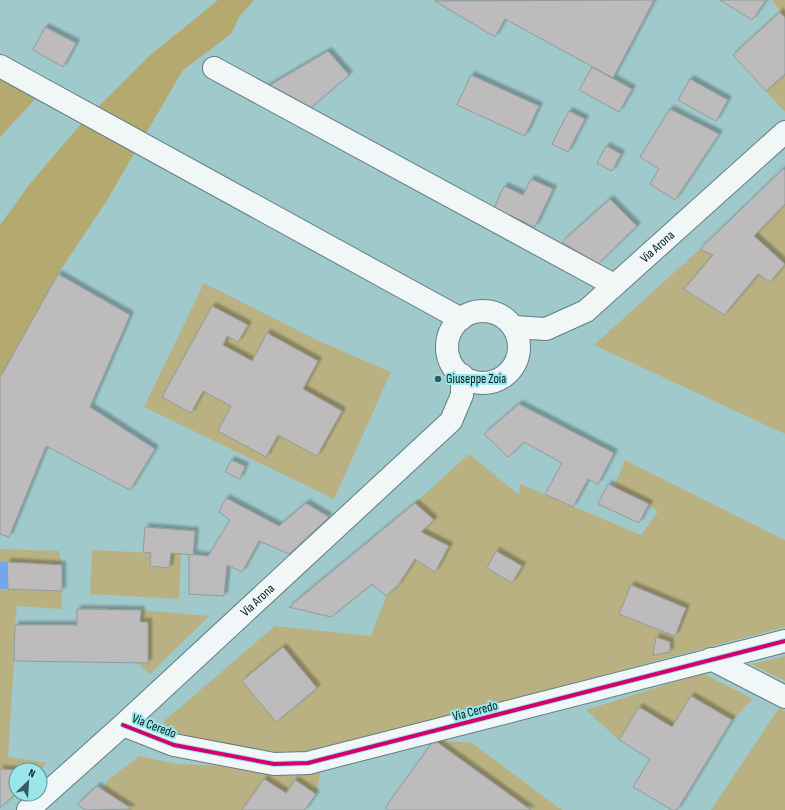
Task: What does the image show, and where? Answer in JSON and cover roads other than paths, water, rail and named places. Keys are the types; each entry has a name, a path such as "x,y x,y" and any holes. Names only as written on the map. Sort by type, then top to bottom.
{"main road":[{"path":"0,66 461,319"},
{"path":"214,68 614,285"},
{"name":"Via Arona","path":"513,328 546,329 586,311 785,132"},
{"path":"489,312 499,315 513,328 518,338 519,349 517,360 512,369 503,377 482,383 471,381 454,368 449,358 449,337 454,327 461,319 474,313 489,312"},
{"name":"Via Arona","path":"28,810 123,725 451,421 462,396 462,375"},
{"name":"Via Ceredo","path":"123,725 174,745 274,764 308,763 346,755 785,641"},
{"path":"711,659 785,697"}],"water":[{"path":"0,562 7,562 8,589 0,589"}],"place":[{"name":"Giuseppe Zoia","path":"438,379"}]}
